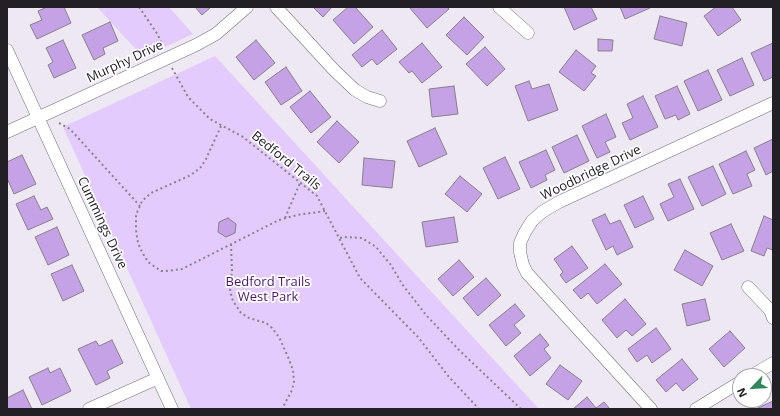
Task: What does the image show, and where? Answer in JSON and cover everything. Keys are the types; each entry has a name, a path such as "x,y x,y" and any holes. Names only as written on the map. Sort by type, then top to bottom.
{"street":[{"name":"Murphy Drive","path":"7,132 196,45 216,34 247,7"},
{"path":"276,7 334,70 355,90 366,97 380,101"},
{"path":"499,7 528,32"},
{"name":"Cummings Drive","path":"7,50 172,409"},
{"name":"Woodbridge Drive","path":"651,409 527,273 523,266 520,243 532,221 542,212 559,202 773,103"},
{"path":"748,287 770,310 773,318"},
{"path":"88,409 158,378"},
{"path":"696,409 732,387"}],"path":[{"name":"Bedford Trails","path":"139,7 158,35 172,68 188,97 210,119 243,137 317,196 360,278 418,337 449,377 479,409"},
{"path":"59,123 70,129 140,206"},
{"path":"222,126 201,167 191,175 151,193 142,201 136,215 136,230 138,243 148,262 161,271 182,269 279,220 297,215 325,211"},
{"path":"285,218 300,183"},
{"path":"340,238 362,238 376,247 391,265 402,284 426,315 459,350 521,409"},
{"path":"231,244 232,271 230,292 233,301 241,313 272,328 279,337 293,370 294,382 292,390 282,409"}],"green space":[{"path":"97,7 169,7 193,34 143,57"},
{"name":"Bedford Trails West Park","path":"215,56 539,409 191,409 63,127"}],"building":[{"path":"47,7 64,7 71,23 37,39 30,25 42,20 38,11"},
{"path":"195,7 211,7 202,15"},
{"path":"313,7 332,7 323,17"},
{"path":"348,7 355,7 373,27 354,44 333,20"},
{"path":"409,7 447,7 449,9 427,28"},
{"path":"564,7 591,7 597,19 574,30"},
{"path":"620,7 649,7 650,8 625,19"},
{"path":"716,7 732,7 741,20 718,36 704,16"},
{"path":"660,16 687,23 682,46 654,39"},
{"path":"464,17 484,37 467,55 446,35"},
{"path":"110,22 118,41 103,48 105,54 94,60 82,35"},
{"path":"382,30 397,49 377,65 372,59 362,67 352,55"},
{"path":"598,39 613,40 612,51 598,51"},
{"path":"63,40 76,68 54,78 48,65 53,62 46,48"},
{"path":"256,40 275,63 254,80 236,57"},
{"path":"422,43 442,67 422,83 412,71 409,73 399,62"},
{"path":"773,43 773,77 764,81 751,53"},
{"path":"485,47 505,69 487,86 466,64"},
{"path":"576,50 596,66 591,73 596,76 584,91 559,72"},
{"path":"742,58 754,85 730,96 717,70"},
{"path":"286,67 302,91 281,105 265,82"},
{"path":"708,70 722,100 698,111 684,81"},
{"path":"529,81 532,89 549,84 558,110 528,121 515,86"},
{"path":"454,86 458,114 432,117 429,89"},
{"path":"677,86 690,114 678,120 676,115 665,119 655,96"},
{"path":"310,91 331,117 311,133 290,107"},
{"path":"643,96 658,127 630,140 622,123 633,118 627,104"},
{"path":"606,114 616,137 605,142 610,152 597,158 582,126"},
{"path":"337,121 359,142 339,163 317,142"},
{"path":"435,128 447,154 419,167 407,141"},
{"path":"577,135 589,161 564,173 552,147"},
{"path":"773,139 773,171 766,175 754,148"},
{"path":"546,150 555,170 545,175 547,180 531,188 519,162"},
{"path":"746,151 755,170 747,174 752,186 733,194 719,164"},
{"path":"22,155 36,184 14,194 7,178 7,162"},
{"path":"505,157 520,189 498,199 483,168"},
{"path":"364,158 395,161 392,188 362,185"},
{"path":"713,166 726,194 702,206 688,177"},
{"path":"460,176 482,194 467,212 445,194"},
{"path":"680,179 694,209 668,221 660,204 674,197 668,184"},
{"path":"34,196 41,210 47,207 53,219 28,230 16,204"},
{"path":"643,196 654,219 635,228 624,205"},
{"path":"605,214 610,224 620,220 633,247 617,255 613,246 606,250 592,220"},
{"path":"764,216 773,220 773,250 767,248 764,256 751,251"},
{"path":"454,217 458,242 426,247 422,222"},
{"path":"228,218 236,224 235,233 226,237 218,232 219,222"},
{"path":"731,224 744,251 722,260 710,233"},
{"path":"57,227 69,255 48,265 35,237"},
{"path":"572,246 588,268 566,283 560,275 563,272 554,259"},
{"path":"685,250 713,266 702,286 674,270"},
{"path":"459,260 474,277 453,296 438,279"},
{"path":"605,264 622,284 597,304 588,293 581,299 573,290"},
{"path":"72,265 84,291 63,301 51,274"},
{"path":"486,278 501,295 478,316 463,298"},
{"path":"625,299 646,324 632,336 626,330 617,338 602,320"},
{"path":"705,299 710,320 687,326 682,304"},
{"path":"515,304 525,316 514,325 521,333 506,346 489,325"},
{"path":"656,328 671,349 652,363 647,355 637,362 628,349"},
{"path":"730,331 745,348 724,367 709,349"},
{"path":"540,334 549,345 544,349 551,358 530,376 514,356"},
{"path":"112,340 123,363 107,371 110,378 96,385 78,349 96,341 99,346"},
{"path":"682,359 698,379 683,391 676,383 666,392 656,380"},
{"path":"560,365 582,381 568,400 546,384"},
{"path":"48,368 50,373 60,368 71,391 42,405 29,377"},
{"path":"23,390 32,409 7,409 7,398"},
{"path":"587,397 596,408 604,402 610,409 573,409"},
{"path":"772,401 773,409 756,409 772,408"}]}
